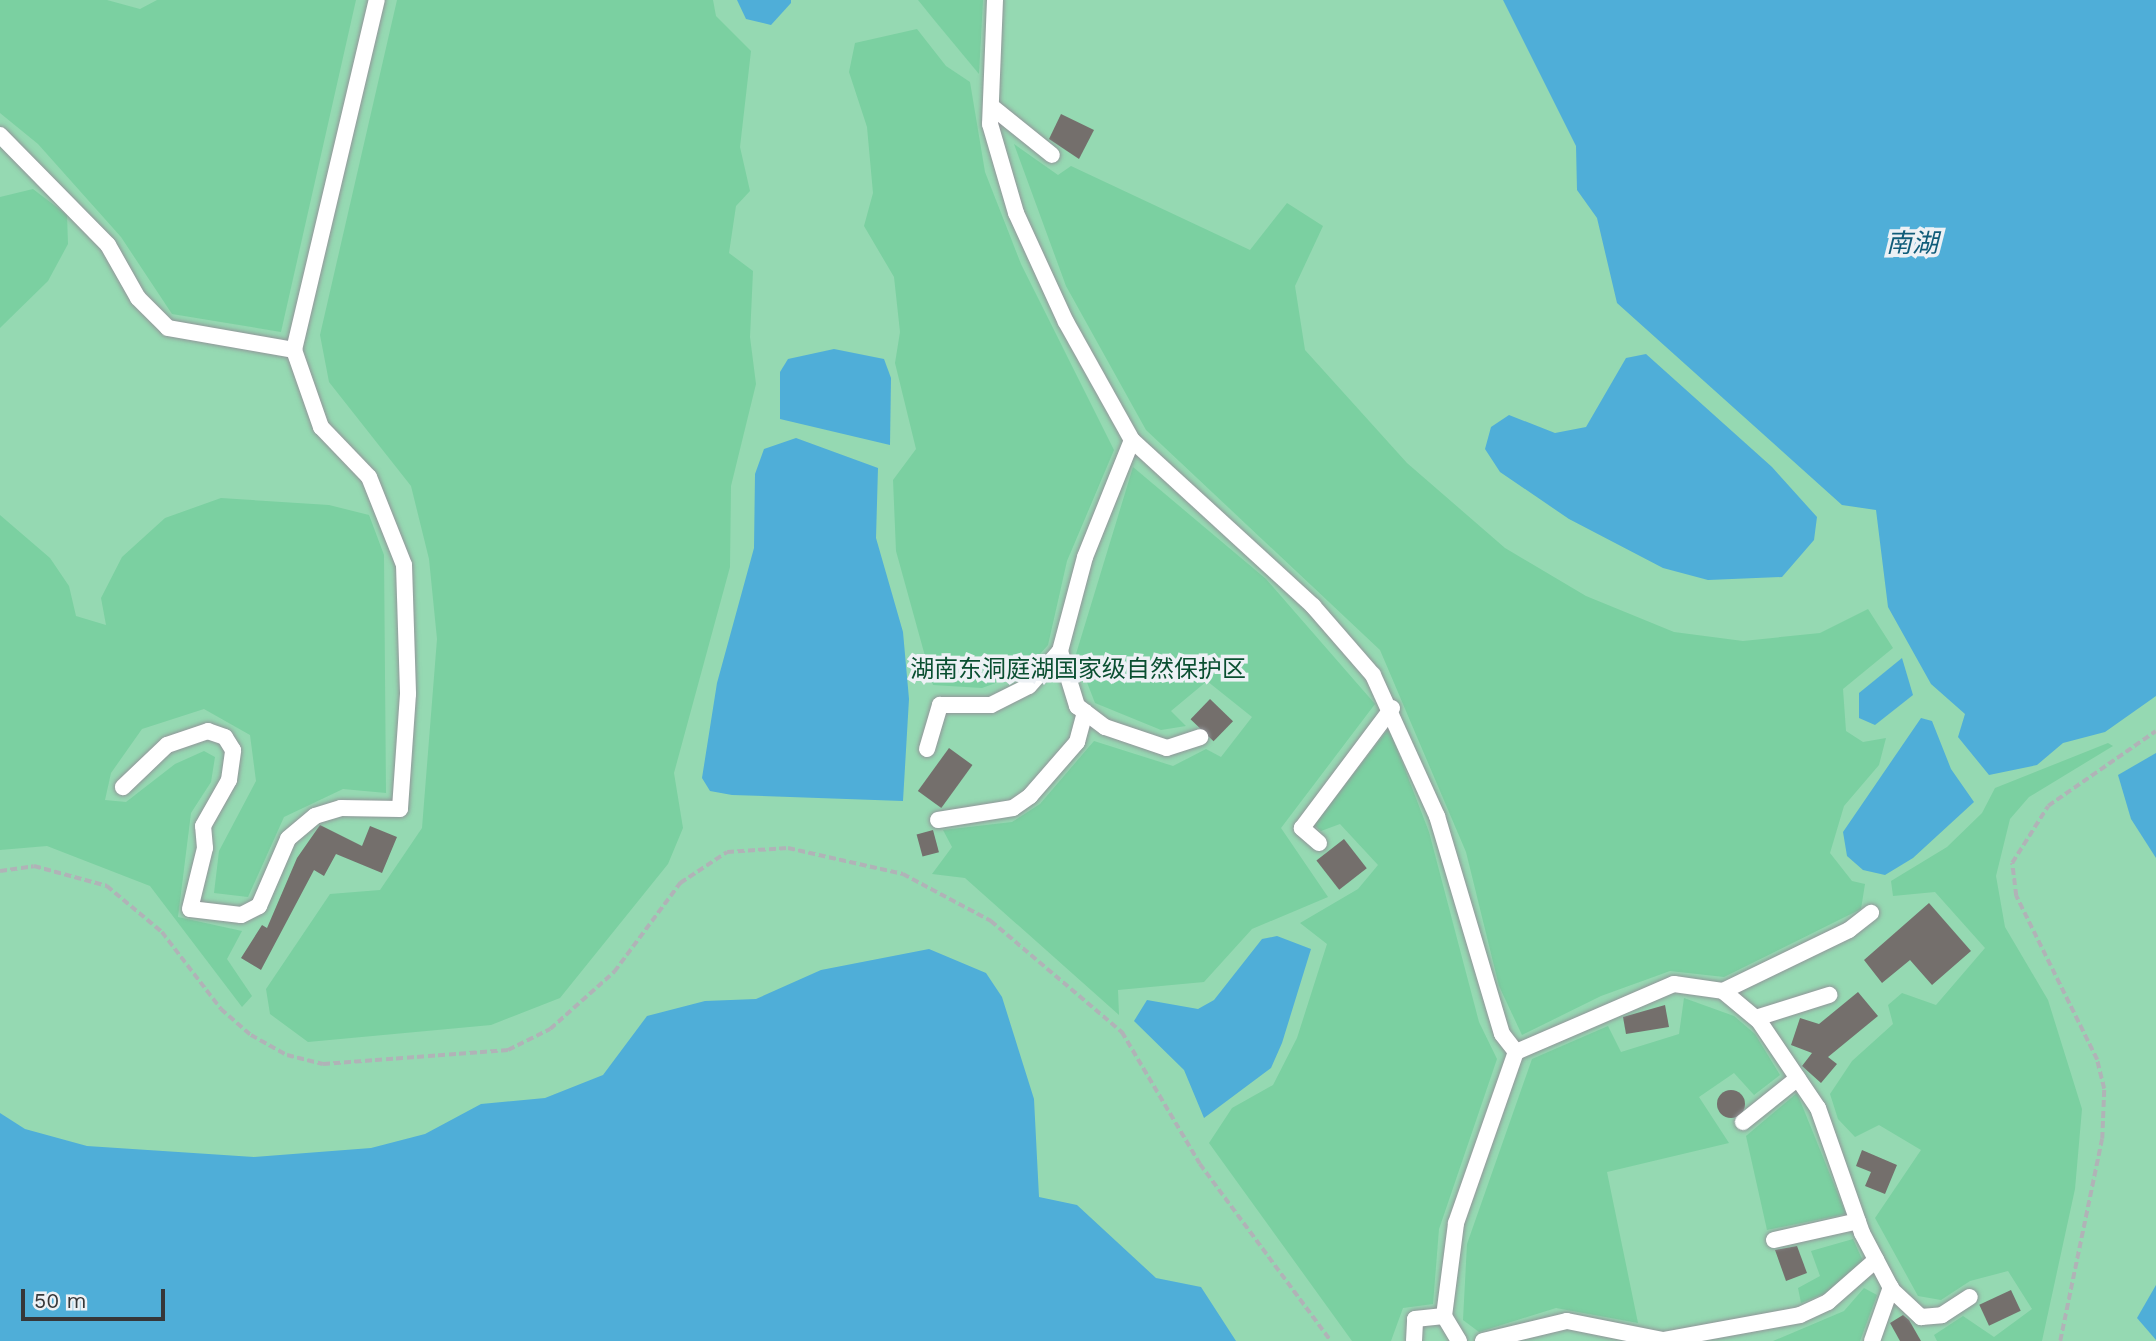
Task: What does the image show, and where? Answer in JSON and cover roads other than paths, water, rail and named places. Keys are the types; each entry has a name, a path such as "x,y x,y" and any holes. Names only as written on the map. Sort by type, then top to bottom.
{"street":[{"path":"123,787 167,745 208,731 225,737 233,750 229,780 203,827 205,848 190,909 241,915 258,906 288,839 315,816 341,808 400,809 408,694 404,565 369,477 321,427 294,350 377,0"},
{"path":"996,0 991,106 1016,213 1132,440 1313,606 1373,675 1392,708 1437,816 1502,1034 1516,1052"},
{"path":"991,106 1052,155"},
{"path":"0,135 108,245 138,298 167,328 294,350"},
{"path":"927,749 940,705 991,705 1029,686 1060,650 1085,557 1132,440"},
{"path":"1060,650 1067,686 1085,712 1135,741 1179,748 1200,737"},
{"path":"1319,842 1302,828 1392,708"},
{"path":"938,820 1013,808 1031,796 1077,742 1085,712"},
{"path":"1459,1341 1444,1316 1456,1223 1516,1052 1674,985 1723,990 1849,930 1871,913"},
{"path":"1723,990 1755,1018 1818,1108 1858,1221 1891,1287 1921,1317 1942,1315 1970,1297"},
{"path":"1755,1018 1829,995"},
{"path":"1743,1122 1798,1077"},
{"path":"1774,1240 1858,1221"},
{"path":"1483,1341 1567,1321 1663,1340 1800,1315 1828,1301 1876,1260"},
{"path":"1872,1341 1891,1287"},
{"path":"1414,1341 1415,1319 1444,1316"}],"water":[{"path":"737,0 791,0 791,3 771,25 746,19"},
{"name":"南湖","path":"1503,0 2156,0 2156,696 2105,732 2063,743 2037,765 1989,775 1958,737 1965,714 1931,684 1888,607 1876,510 1842,505 1617,303 1597,218 1577,190 1576,146"},
{"path":"834,349 884,359 891,378 890,445 780,419 780,372 788,359"},
{"path":"1646,354 1772,467 1817,517 1814,540 1782,577 1708,580 1663,568 1569,519 1500,472 1485,449 1491,427 1509,415 1555,433 1586,427 1626,358"},
{"path":"796,438 878,468 876,538 903,632 909,699 903,801 732,795 710,791 702,778 717,683 754,548 755,474 764,449"},
{"path":"1902,658 1913,695 1875,725 1859,718 1859,693"},
{"path":"1921,718 1932,721 1951,769 1974,802 1913,858 1885,875 1863,870 1847,856 1843,832"},
{"path":"2156,753 2156,858 2131,819 2118,775"},
{"path":"1277,936 1311,949 1282,1043 1271,1068 1204,1118 1184,1070 1134,1021 1147,1000 1198,1009 1214,1000 1262,939"},
{"path":"929,949 986,973 1002,997 1034,1099 1039,1197 1077,1205 1156,1278 1201,1287 1236,1341 0,1341 0,1113 25,1129 87,1146 254,1157 371,1148 425,1134 481,1104 545,1098 603,1075 647,1016 705,1001 756,999 821,970"},
{"path":"2156,1285 2156,1340 2137,1318"}],"park label":[{"name":"湖南东洞庭湖国家级自然保护区","path":"1078,670"}]}
